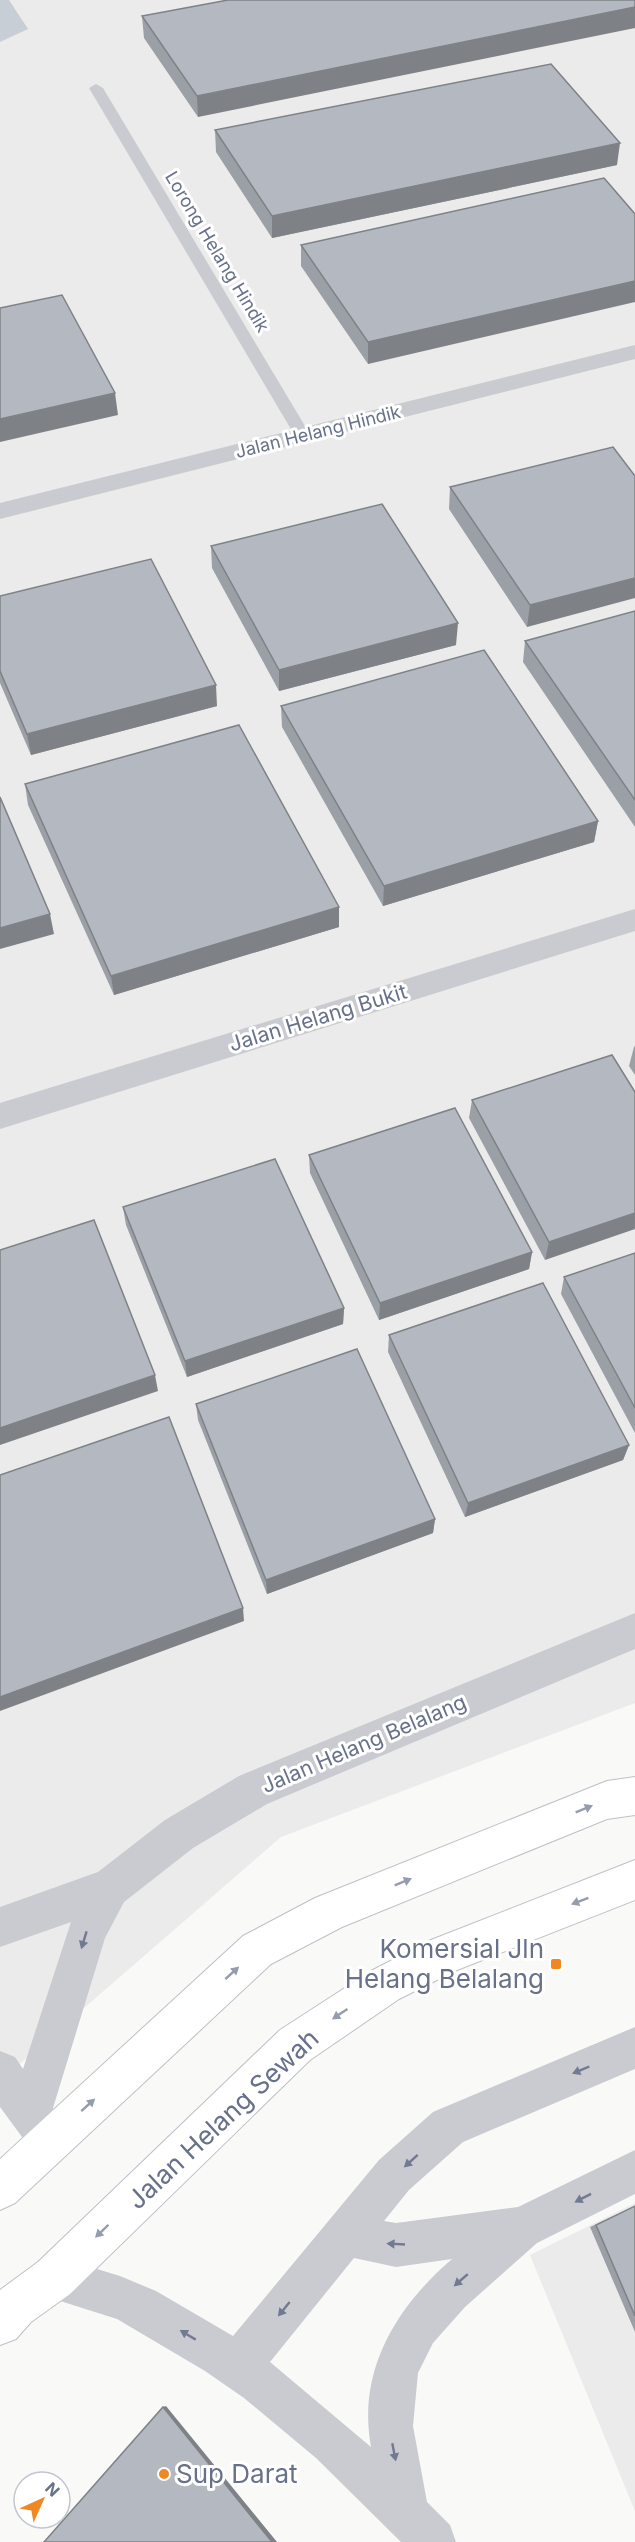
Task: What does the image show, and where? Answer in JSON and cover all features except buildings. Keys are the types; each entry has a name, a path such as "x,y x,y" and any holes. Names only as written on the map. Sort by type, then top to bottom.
{"street":[{"name":"Jalan Helang Hindik","path":"0,512 635,352"},
{"name":"Jalan Helang Bukit","path":"0,1116 635,920"},
{"name":"Jalan Helang Belalang","path":"0,1927 110,1887 179,1834 253,1790 635,1631"},
{"path":"0,2188 40,2126 257,1950 339,1908 607,1800 635,1796"},
{"name":"Jalan Helang Sewah","path":"5,2320 54,2278 295,2045 385,1985 446,1954 635,1880"},
{"name":"Jalan Helang Belalang","path":"40,2126 87,1931 110,1887"},
{"path":"238,2365 394,2175 448,2127 635,2048"},
{"path":"0,2072 40,2126"},
{"path":"420,2528 390,2426 396,2370 417,2327 449,2291 522,2228 635,2171"},
{"path":"345,2234 396,2246 522,2228"},
{"path":"54,2278 139,2306 238,2365 324,2432 420,2528"}],"lane":[{"name":"Lorong Helang Hindik","path":"96,88 303,436"}],"shaded area":[{"path":"0,0 635,0 635,1703 281,1837 0,2081"},
{"path":"0,0 9,0 28,29 0,42"},
{"path":"635,2203 635,2511 530,2255"}],"place":[{"name":"Komersial Jln Helang Belalang","path":"556,1964"},
{"name":"Sup Darat","path":"164,2474"}]}
